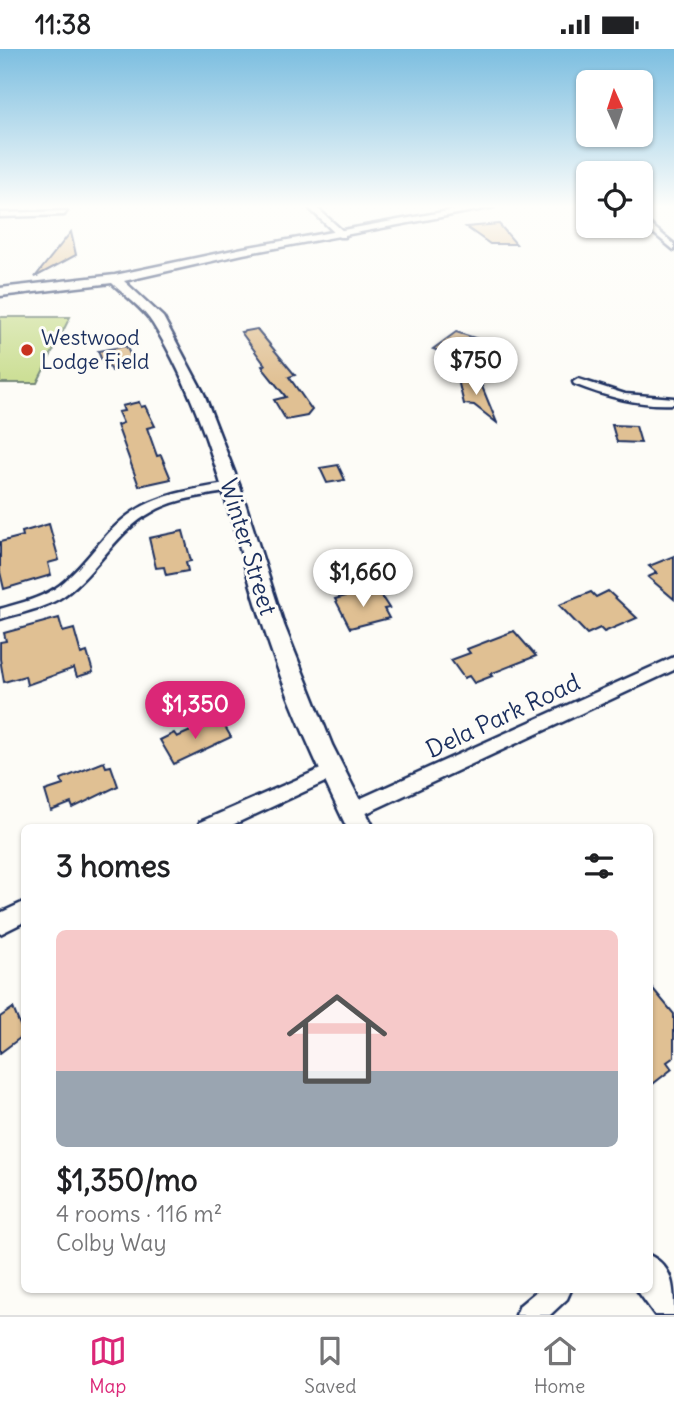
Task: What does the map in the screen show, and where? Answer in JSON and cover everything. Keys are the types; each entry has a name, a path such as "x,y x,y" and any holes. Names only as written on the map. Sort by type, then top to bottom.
{"street":[{"path":"0,292 115,279 177,266"},
{"name":"Winter Street","path":"138,275 147,307"},
{"name":"Winter Street","path":"115,279 147,307 164,329 195,394 231,487 273,625 320,746 357,819"},
{"path":"578,382 611,394 656,402 674,401"},
{"path":"0,614 45,600 64,589 109,539 147,509 168,500 231,487"},
{"name":"Dela Park Road","path":"357,819 674,663"},
{"path":"215,824 332,771"},
{"path":"0,924 21,914"},
{"path":"653,1280 674,1309"},
{"path":"530,1315 555,1293"}],"green space":[{"name":"Westwood Lodge Field","path":"0,317 70,317 37,383 0,383"}],"building":[{"path":"44,266 55,266 35,277"},
{"path":"257,329 295,375 289,377 312,410 307,416 286,420 274,400 286,397 265,371 262,366 265,365 241,332"},
{"path":"456,332 484,341 453,366 449,355 433,349"},
{"path":"126,346 134,362 127,364 129,368 112,371 110,367 105,368 98,351"},
{"path":"458,380 476,380 481,384 497,423 474,405 464,404"},
{"path":"139,402 141,407 145,406 155,426 147,428 157,456 161,455 171,479 139,486 117,425 123,423 118,412 124,411 122,406"},
{"path":"612,425 636,426 641,443 617,442"},
{"path":"338,465 345,480 327,483 320,468"},
{"path":"49,524 59,560 48,563 51,575 4,589 0,572 0,542 23,536 22,532"},
{"path":"183,531 191,561 186,562 188,571 166,575 164,567 156,568 149,538"},
{"path":"674,556 674,599 648,577 657,573 649,566"},
{"path":"608,591 637,618 604,632 600,628 587,634 559,605 591,592 596,597"},
{"path":"357,593 360,599 380,594 389,608 384,609 389,618 350,628 335,599"},
{"path":"59,618 63,632 74,629 81,654 87,652 93,672 77,677 74,668 27,685 25,676 4,682 0,642 6,641 4,633"},
{"path":"514,631 536,656 474,683 469,676 464,678 451,660 470,653 467,649"},
{"path":"220,718 231,737 174,764 160,740 174,733 177,737"},
{"path":"104,762 106,767 111,766 118,786 73,808 71,803 51,811 45,791 63,785 61,779"},
{"path":"653,989 674,1014 674,1057 667,1062 672,1069 653,1084"},
{"path":"13,1008 21,1028 21,1037 0,1053 0,1017"}],"place":[{"name":"Westwood Lodge Field","path":"27,350"}]}
